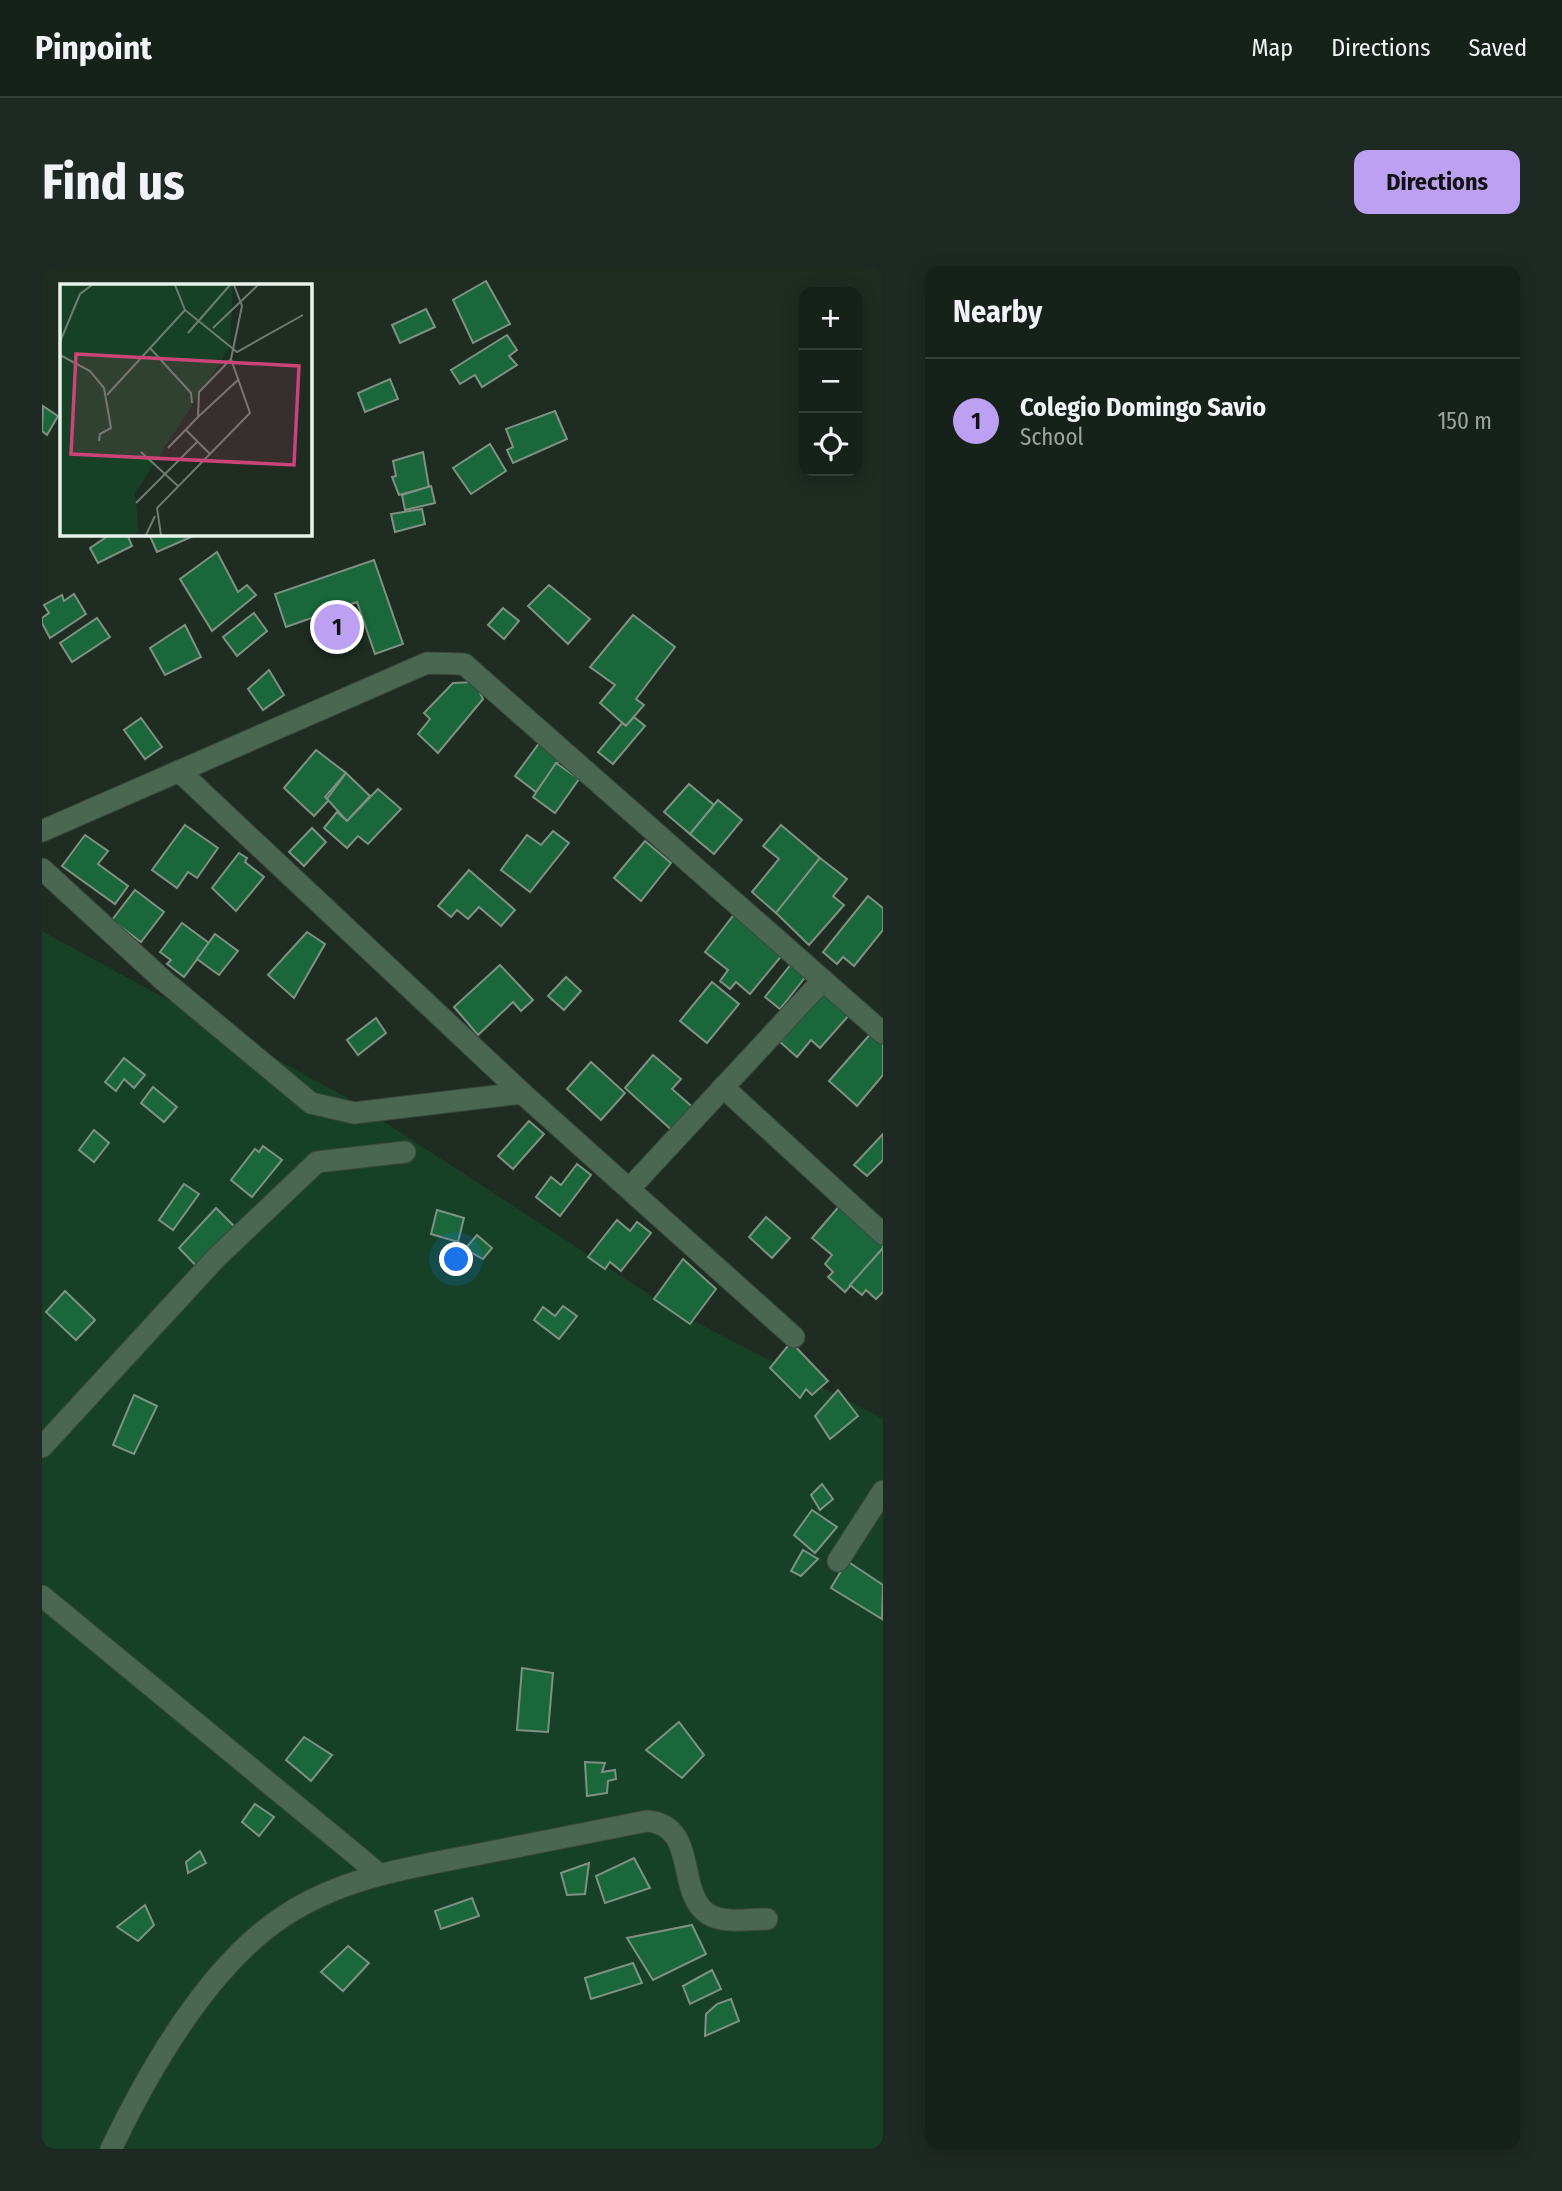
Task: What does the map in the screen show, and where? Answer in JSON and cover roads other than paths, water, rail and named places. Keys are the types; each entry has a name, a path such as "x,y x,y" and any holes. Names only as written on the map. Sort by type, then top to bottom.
{"street":[{"path":"42,831 427,663 464,664 883,1033"},
{"path":"179,771 522,1093 794,1337"},
{"path":"42,869 163,980 311,1103 354,1113 522,1093"},
{"path":"630,1188 822,980"},
{"path":"723,1087 883,1234"},
{"path":"42,1447 216,1258 317,1162 405,1152"},
{"path":"838,1561 883,1491"},
{"path":"42,1596 378,1873"},
{"path":"111,2149 129,2113 183,2026 234,1959 283,1916 316,1897 378,1873 647,1821 663,1822 675,1833 698,1902 707,1914 722,1919 767,1919"}],"place":[{"name":"Colegio Domingo Savio","path":"337,627"}]}
